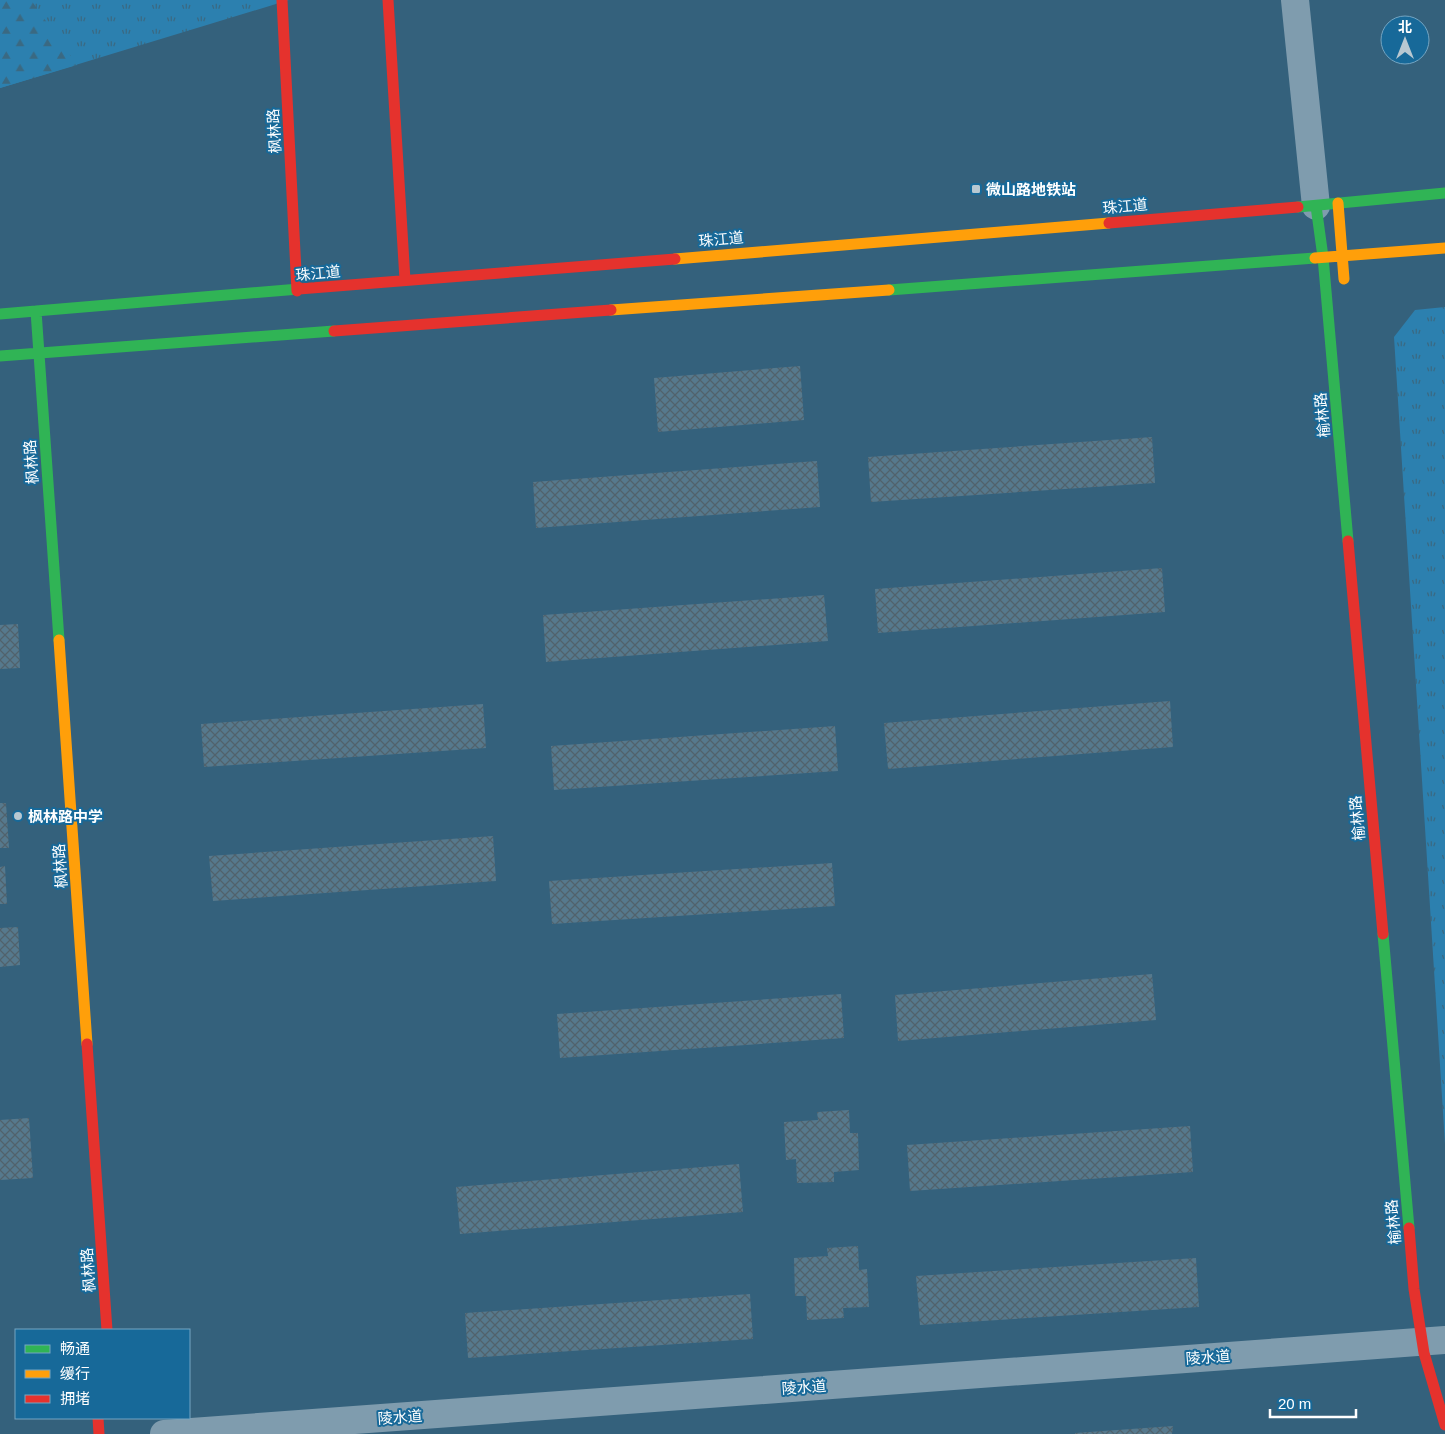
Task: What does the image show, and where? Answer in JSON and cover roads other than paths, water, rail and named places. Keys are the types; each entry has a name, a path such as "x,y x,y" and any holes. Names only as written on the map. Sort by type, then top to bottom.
{"street":[{"name":"枫林路","path":"282,0 298,290"},
{"path":"388,0 406,280"},
{"path":"1295,0 1327,204 1342,255 1345,295"},
{"name":"珠江道","path":"0,314 21,316 36,311 1445,193"},
{"name":"榆林路","path":"1327,204 1323,257 1414,1289 1435,1345 1445,1425"},
{"path":"0,356 1445,248"},
{"name":"枫林路","path":"36,311 108,1329"},
{"name":"榆林路","path":"1405,1049 1424,1257"},
{"name":"陵水道","path":"164,1434 1435,1345"},
{"name":"陵水道","path":"415,1434 1435,1345"},
{"path":"98,1419 99,1434"}],"place":[{"name":"微山路地铁站","path":"976,189"},
{"name":"枫林路中学","path":"18,816"}]}
